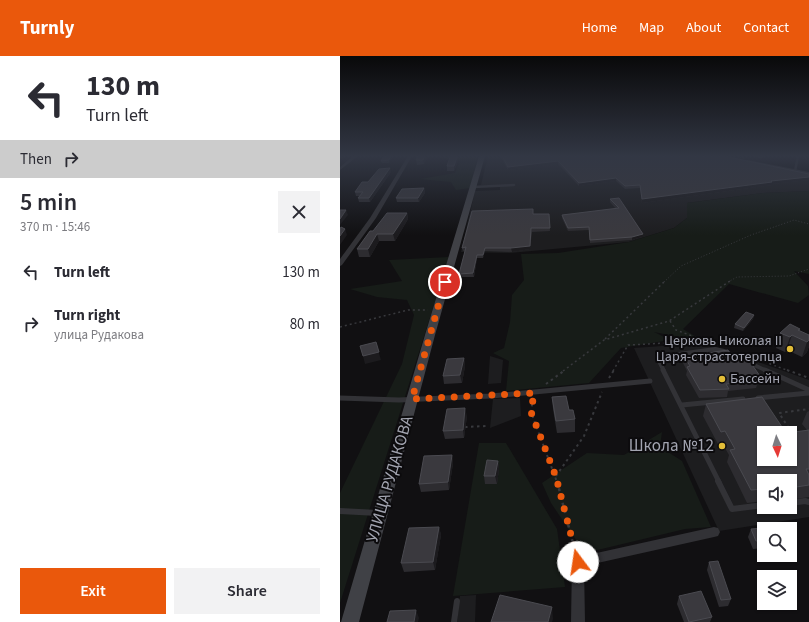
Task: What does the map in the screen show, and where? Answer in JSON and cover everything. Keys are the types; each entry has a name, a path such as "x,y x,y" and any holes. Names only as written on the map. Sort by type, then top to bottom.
{"main road":[{"name":"УЛИЦА РУДАКОВА","path":"350,622 474,182"}],"street":[{"path":"340,264 373,218 394,182"},
{"path":"578,622 578,562 714,532"}],"lane":[{"path":"473,187 514,185"},
{"path":"757,506 732,509 682,405 657,358 714,349 724,352 809,391"},
{"path":"340,398 412,399 534,393 650,381"},
{"path":"753,398 809,391"},
{"path":"682,405 746,399"},
{"path":"797,502 809,502"},
{"path":"340,510 380,513"},
{"path":"454,622 457,601"}],"path":[{"path":"578,562 556,477 531,412 534,393 604,340 681,266 752,235 794,220 809,224"},
{"path":"604,340 669,321 737,277 789,276 809,269"},
{"path":"340,327 408,310 437,310"},
{"path":"788,426 779,413 809,409"},
{"path":"465,427 487,426"}],"shaded area":[{"path":"451,182 471,182 470,188 456,190"},
{"path":"482,182 809,182 809,191 763,193 687,203 687,218 674,228 629,242 510,253 461,252 475,191 500,190 500,185 481,185"},
{"path":"809,191 809,274 794,271 808,286 809,295 798,303 729,284 683,329 705,342 654,332 670,340 621,348 589,383 506,391 509,361 493,353 504,348 510,322 512,295 524,280 521,254 558,253 629,242 674,228 687,218 687,203 763,193"},
{"path":"449,257 340,603 340,493 402,364 414,315 407,300 377,297 350,289 402,281 389,260"},
{"name":"Школа №12","path":"705,343 809,380 809,517 777,522 757,522 757,525 719,531 634,348"},
{"path":"490,356 503,360 501,383 488,384"},
{"path":"520,398 521,416 490,428 493,399"},
{"path":"662,432 660,447 682,461 711,527 685,529 585,553 551,503 542,483 587,453 624,455"},
{"path":"479,443 506,443 557,529 565,587 453,596"},
{"path":"476,595 475,622 457,622 460,596"}],"building":[{"path":"362,182 380,182 369,198 358,198 363,192 355,192"},
{"path":"621,182 769,182 642,199 640,185 625,186"},
{"path":"424,188 418,198 396,198 402,189"},
{"path":"619,198 643,234 632,237 590,240 589,227 568,228 562,215 619,208 610,199"},
{"path":"533,209 533,214 549,214 550,228 531,228 530,246 485,248 483,255 477,255 473,273 459,274 466,247 462,248 472,211"},
{"path":"340,210 346,210 340,219"},
{"path":"387,213 407,213 393,234 377,234 368,249 357,249 370,231 373,231"},
{"path":"341,227 345,229 340,236 340,229"},
{"path":"746,312 754,315 744,328 735,324"},
{"path":"790,324 809,335 809,340 807,342 792,335 790,337 780,333"},
{"path":"376,342 379,352 363,356 360,346"},
{"name":"Бассейн","path":"728,350 735,361 748,359 760,376 756,376 759,380 726,384 729,389 700,390 687,367 690,366 684,356"},
{"path":"464,358 460,375 443,376 447,359"},
{"path":"566,396 569,410 573,410 575,419 556,421 552,397"},
{"path":"762,397 781,426 757,426 757,466 797,466 797,432 809,430 809,469 806,469 809,475 809,485 797,487 797,474 757,474 757,490 751,490 730,450 735,449 725,431 721,432 706,404"},
{"path":"465,408 463,430 443,431 447,409"},
{"path":"452,455 448,482 419,484 424,456"},
{"path":"487,460 498,461 495,476 484,476"},
{"path":"439,527 433,562 401,563 409,528"},
{"path":"751,529 757,529 757,541 756,541"},
{"path":"718,561 731,599 721,600 709,562"},
{"path":"701,591 712,617 689,622 679,596"},
{"path":"500,595 552,607 548,622 491,622"},
{"path":"416,610 414,622 387,622 390,611"}],"place":[{"name":"Церковь Николая II Царя-страстотерпца","path":"790,349"},
{"name":"Бассейн","path":"722,379"},
{"name":"Школа №12","path":"722,446"}],"route":[{"path":"445,282 412,399 534,393 531,412 556,477 578,562"}]}
